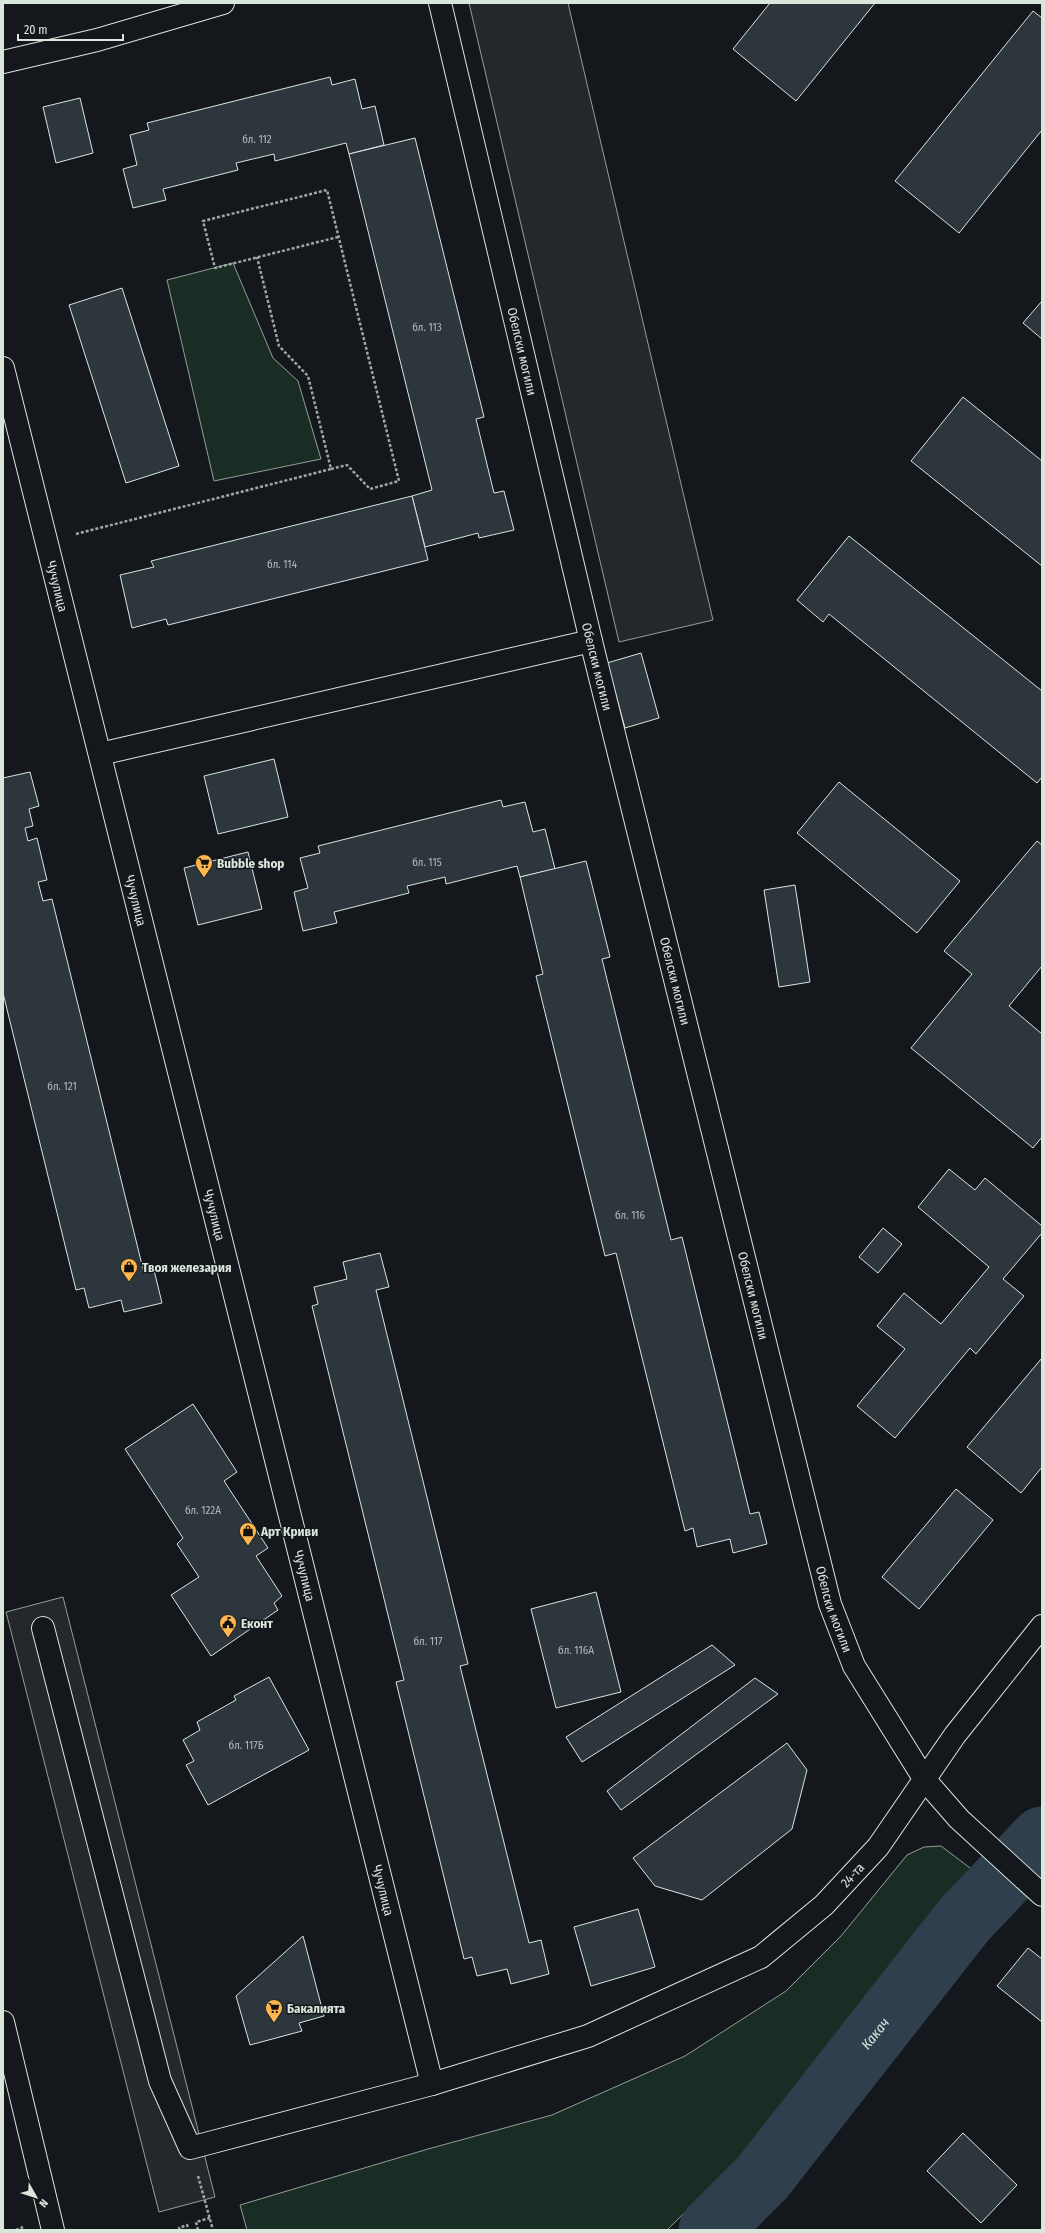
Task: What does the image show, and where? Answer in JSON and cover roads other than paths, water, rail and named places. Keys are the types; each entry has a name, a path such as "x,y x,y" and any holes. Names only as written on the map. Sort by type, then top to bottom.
{"street":[{"path":"3,62 97,40 223,3"},
{"name":"Обелски могили","path":"440,3 591,641 830,1604 854,1666 925,1780 959,1819 1042,1895"},
{"name":"Чучулица","path":"3,368 432,2084"},
{"path":"100,754 591,641"},
{"name":"24-та","path":"43,1628 160,2081 190,2148 432,2084 588,2036 761,1957 824,1905 878,1847 955,1736 1042,1626"},
{"path":"3,2022 53,2230"}],"waterway":[{"name":"Какач","path":"710,2230 762,2178 964,1920 1042,1838"}],"place":[{"name":"Bubble shop","path":"204,878"},
{"name":"Твоя железария","path":"129,1282"},
{"name":"Арт Криви","path":"248,1546"},
{"name":"Еконт","path":"228,1638"},
{"name":"Бакалията","path":"274,2023"}]}
